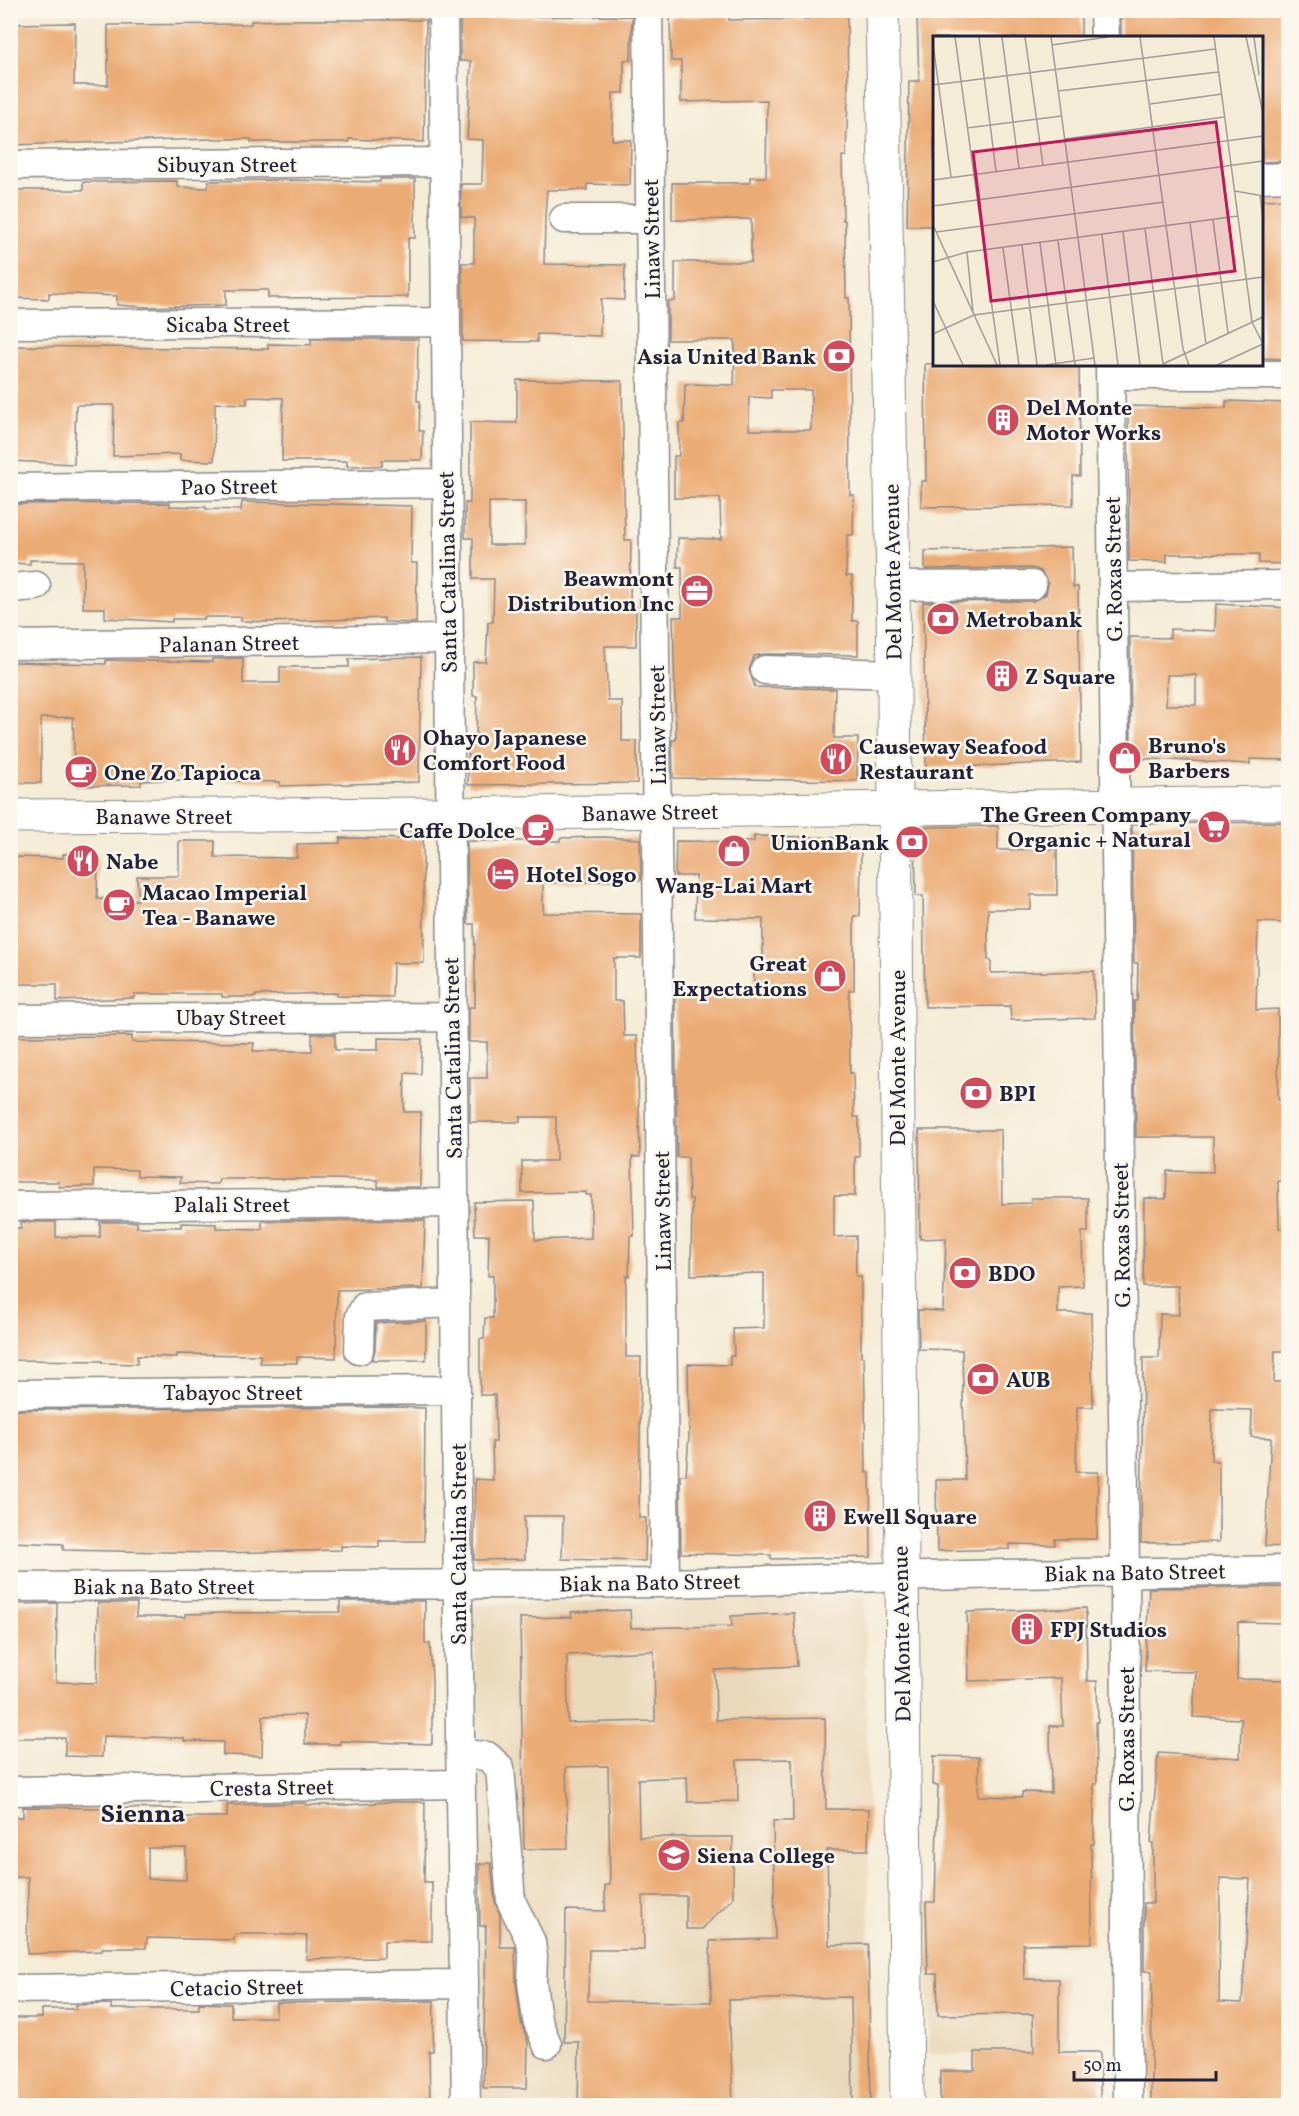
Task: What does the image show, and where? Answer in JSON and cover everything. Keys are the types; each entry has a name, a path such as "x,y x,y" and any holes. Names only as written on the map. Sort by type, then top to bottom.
{"main road":[{"name":"Del Monte Avenue","path":"882,10 901,595 894,674 900,1578 907,2106"},
{"name":"Banawe Street","path":"10,816 449,814 1288,803"}],"street":[{"name":"Santa Catalina Street","path":"443,10 449,814 456,855 452,1017 466,2106"},
{"name":"Linaw Street","path":"648,10 665,1583"},
{"path":"1104,10 1105,36"},
{"name":"Sibuyan Street","path":"10,165 444,162"},
{"path":"1263,178 1288,177"},
{"path":"564,219 650,219"},
{"name":"Sicaba Street","path":"10,324 445,322"},
{"path":"1110,370 1288,375"},
{"name":"G. Roxas Street","path":"1110,370 1125,1573 1128,2106"},
{"name":"Pao Street","path":"10,488 447,483"},
{"path":"901,595 1032,585"},
{"path":"1113,587 1288,585"},
{"name":"Palanan Street","path":"10,645 448,639"},
{"path":"765,670 894,674"},
{"name":"Ubay Street","path":"10,1019 452,1017"},
{"name":"Palali Street","path":"10,1206 454,1203"},
{"path":"359,1350 360,1316 365,1307 455,1303"},
{"name":"Tabayoc Street","path":"10,1394 456,1390"},
{"name":"Biak na Bato Street","path":"10,1587 665,1583 900,1578 1005,1564 1125,1573 1288,1570"},
{"path":"460,1754 487,1756 500,1768 511,1901 531,1942 532,1982 537,2020 547,2044"},
{"name":"Cresta Street","path":"10,1791 461,1784"},
{"name":"Cetacio Street","path":"10,1989 463,1984"}],"shaded area":[{"name":"Siena College","path":"865,1596 872,2105 483,2105 474,1605"},
{"path":"1066,1974 1065,2055 929,2054 927,1977"}],"building":[{"path":"996,10 1081,12 1081,36 933,36 933,226 907,226 909,81 919,81 917,16 996,14"},
{"path":"1121,10 1288,10 1287,161 1263,162 1263,36 1121,36"},
{"path":"809,13 847,13 846,156 842,156 846,298 849,298 850,495 854,495 853,535 847,535 846,576 852,576 852,621 858,621 858,655 765,654 754,656 749,670 755,687 835,689 834,738 858,738 857,781 673,778 672,740 676,740 673,617 682,617 682,567 677,567 678,538 721,539 720,498 674,498 674,456 679,456 679,423 684,423 685,384 734,385 735,340 668,340 668,301 675,301 675,262 751,262 751,219 672,220 672,183 750,183 750,177 766,177 767,100 681,102 681,61 671,61 670,17 729,16 729,20 809,19","holes":["771,390 811,390 811,430 749,430 749,397 771,398"]},
{"path":"632,16 631,60 624,60 624,93 613,93 612,140 631,140 630,185 587,184 587,190 547,190 545,216 544,264 625,265 624,300 601,299 600,336 537,334 537,342 463,341 462,263 474,263 474,218 461,217 461,184 482,184 483,140 467,139 471,61 460,61 460,17"},
{"path":"426,20 424,142 349,139 349,142 251,142 251,139 211,139 10,145 10,24 75,23 74,85 108,85 108,25 251,24 251,21"},
{"path":"380,179 415,179 415,238 408,238 408,297 268,298 268,290 226,290 226,305 145,307 117,305 117,296 49,293 49,299 10,298 10,190 83,190 83,182 177,181 177,187 208,188 209,181 380,182"},
{"path":"1287,199 1288,359 1263,358 1263,200"},
{"path":"311,339 418,339 417,401 420,401 419,431 423,431 422,460 382,460 382,466 347,466 347,461 282,461 283,398 247,397 247,404 215,403 214,461 180,460 180,454 113,456 114,405 76,405 74,464 10,461 10,346 268,349 268,344 311,345"},
{"name":"Del Monte Motor Works","path":"925,364 933,364 933,366 1079,366 1080,476 1073,476 1073,505 921,507 921,481 926,481"},
{"path":"517,380 622,381 625,540 631,540 630,606 636,606 636,646 605,646 608,701 622,701 622,741 637,741 637,783 468,785 468,739 476,740 477,696 473,696 473,662 486,662 488,622 493,622 494,579 473,579 473,538 465,538 465,503 470,503 470,422 517,423","holes":["489,502 525,502 525,545 489,545"]},
{"path":"1226,401 1288,403 1288,564 1259,563 1259,554 1167,554 1167,562 1129,561 1128,406 1226,408"},
{"path":"242,502 412,506 411,563 417,563 416,623 384,622 384,618 267,622 241,621 241,617 204,617 204,619 172,619 172,622 105,618 105,608 83,608 83,561 30,560 30,564 10,563 10,504 170,503 170,506 241,510"},
{"name":"Z Square","path":"1072,547 1073,587 1078,587 1081,762 926,768 923,602 1033,601 1046,594 1048,584 1041,571 1032,568 925,569 925,551"},
{"path":"1216,604 1288,608 1288,760 1250,759 1250,764 1131,758 1130,637 1170,638 1170,629 1215,631","holes":["1167,675 1196,675 1196,705 1166,705"]},
{"path":"421,657 419,782 280,786 280,782 170,780 141,781 141,785 75,786 73,717 41,718 41,783 10,783 10,662 106,664 106,660 212,662 212,659 243,658 243,683 280,683 280,667 349,667 349,659"},
{"path":"1288,822 1286,923 1258,922 1256,1010 1278,1009 1278,1100 1288,1100 1287,1181 1278,1181 1279,1228 1286,1228 1288,1351 1275,1351 1274,1382 1288,1382 1288,1547 1265,1546 1271,1438 1251,1437 1252,1410 1212,1409 1211,1461 1219,1461 1219,1542 1141,1543 1143,1358 1159,1358 1160,1314 1179,1315 1178,1286 1143,1286 1144,1198 1166,1199 1167,1171 1213,1172 1213,1137 1136,1137 1134,1001 1137,1001 1138,963 1134,963 1132,824"},
{"path":"998,826 998,850 1057,849 1057,895 1031,895 1031,909 988,909 988,960 991,960 991,973 1094,971 1095,1018 1011,1020 1010,1006 925,1007 923,896 916,896 915,827"},
{"path":"754,836 848,838 848,843 861,844 860,916 854,916 854,990 849,990 850,1073 853,1073 854,1117 859,1117 859,1157 855,1157 855,1196 834,1196 834,1237 856,1236 856,1276 861,1276 861,1357 864,1357 866,1473 870,1473 871,1557 771,1559 771,1555 681,1553 680,1475 686,1475 689,1436 688,1364 730,1365 730,1356 734,1356 733,1329 764,1328 764,1273 691,1275 692,1199 689,1199 688,1157 677,1157 675,996 754,994 754,960 763,960 763,919 695,918 696,876 675,876 676,841 754,842"},
{"path":"340,838 423,839 424,963 393,963 392,997 337,996 337,993 256,995 256,997 222,997 222,994 134,994 134,998 57,1001 57,984 10,984 10,857 63,858 63,854 98,855 97,899 138,900 137,876 179,876 179,841 215,841 215,857 297,858 297,844 340,843"},
{"path":"560,838 640,839 641,880 543,883 543,913 641,914 641,958 614,958 614,1001 623,1001 624,1036 637,1036 640,1157 632,1157 634,1236 630,1236 629,1276 626,1276 626,1357 641,1357 639,1518 646,1518 645,1561 562,1559 563,1516 524,1516 525,1559 474,1560 475,1479 493,1480 492,1442 496,1442 495,1395 480,1395 480,1339 484,1339 485,1318 493,1318 493,1276 488,1276 489,1235 475,1235 474,1202 534,1201 535,1240 591,1238 591,1195 586,1195 586,1192 522,1193 522,1161 556,1161 556,1117 520,1117 520,1122 470,1122 470,1078 487,1078 487,1042 469,1042 469,1007 475,1007 475,961 474,924 468,924 467,841 560,841"},
{"path":"312,1034 335,1034 335,1050 378,1050 378,1038 422,1039 421,1074 405,1073 404,1112 421,1112 420,1187 378,1187 378,1180 324,1179 219,1179 218,1184 180,1183 181,1177 137,1176 137,1170 94,1169 94,1186 59,1187 59,1182 10,1182 10,1037 132,1036 132,1042 254,1043 253,1051 312,1051"},
{"path":"919,1130 1001,1130 1002,1204 1031,1203 1031,1198 1088,1198 1088,1232 1082,1232 1083,1286 1058,1287 1058,1313 1091,1313 1093,1407 1077,1407 1076,1472 1098,1472 1097,1539 1055,1539 1055,1545 1010,1544 1010,1549 937,1551 936,1480 965,1480 962,1350 919,1349 918,1310 943,1311 946,1238 920,1239"},
{"path":"425,1220 423,1288 337,1290 336,1358 297,1357 297,1363 260,1363 260,1355 177,1354 177,1357 137,1356 137,1364 102,1363 102,1361 10,1360 10,1228 21,1228 21,1222 56,1222 56,1237 100,1237 100,1222 137,1222 137,1227 181,1227 181,1223 216,1224 216,1228 262,1229 262,1221"},
{"path":"426,1321 426,1360 372,1360 375,1350 376,1323"},
{"path":"425,1408 424,1541 379,1541 379,1547 341,1546 341,1550 219,1553 63,1550 63,1544 10,1542 10,1410"},
{"path":"1288,1587 1288,1623 1238,1622 1237,1679 1288,1680 1288,2106 1263,2106 1263,2102 1151,2101 1152,1971 1144,1971 1144,1903 1153,1903 1153,1843 1151,1843 1158,1753 1240,1758 1241,1719 1193,1717 1196,1672 1145,1671 1149,1588","holes":["1220,1878 1250,1879 1242,2003 1219,2002"]},
{"path":"340,1601 425,1601 425,1644 430,1644 432,1680 432,1744 340,1741 340,1744 305,1744 305,1715 263,1716 262,1756 223,1755 223,1742 184,1741 184,1738 103,1736 102,1757 65,1756 65,1738 10,1738 10,1604 57,1603 56,1682 97,1683 98,1603 137,1603 136,1617 185,1617 185,1614 340,1612"},
{"path":"1086,1608 1087,1681 1097,1681 1098,1722 1096,1722 1097,1784 1094,1784 1094,1844 1091,1844 1092,1943 1023,1944 1024,1979 1059,1979 1059,2052 1100,2052 1100,2106 940,2106 940,2071 975,2071 975,2052 1034,2052 1033,2014 938,2015 937,1974 928,1974 926,1902 935,1902 938,1785 933,1785 934,1756 979,1757 978,1796 1022,1797 1022,1792 1051,1793 1050,1726 1063,1726 1061,1678 969,1681 967,1612"},
{"path":"630,1610 631,1628 732,1626 731,1616 794,1613 797,1666 715,1670 716,1720 825,1718 826,1809 869,1809 868,1850 827,1850 829,1945 868,1944 871,2106 853,2106 851,1997 729,2000 733,2106 578,2106 579,2042 564,2042 566,1910 605,1911 605,1885 610,1885 608,1766 566,1767 568,1848 524,1849 520,1618 572,1617 571,1612","holes":["654,1651 655,1721 568,1723 567,1655","792,1759 793,1821 773,1821 775,1939 710,1941 711,2002 588,2001 589,1950 644,1950 643,1896 686,1896 686,1929 702,1929 733,1898 733,1837 639,1837 638,1779 687,1777 688,1802 738,1801 737,1760"]},
{"path":"425,1802 424,1882 432,1882 432,1941 384,1941 384,1958 306,1959 307,1936 272,1934 235,1934 234,1940 147,1938 146,1948 102,1948 102,1951 27,1954 28,1877 10,1877 10,1817 23,1817 23,1807 181,1809 181,1817 227,1817 227,1805 306,1803 306,1805","holes":["148,1848 186,1848 186,1880 148,1879"]},
{"path":"491,1863 495,1902 500,1915 500,1947 515,1947 516,1984 521,2022 528,2042 527,2088 483,2088 486,1926 480,1926 479,1864"},
{"path":"434,2001 433,2051 429,2051 430,2106 10,2106 10,2018 42,2018 42,2009 76,2009 76,2005 111,2004 111,2009 199,2009 199,2003 231,2004 231,2017 276,2017 276,2003"}],"place":[{"name":"Asia United Bank","path":"839,356"},
{"name":"Del Monte Motor Works","path":"1003,420"},
{"name":"Beawmont Distribution Inc","path":"697,591"},
{"name":"Metrobank","path":"943,619"},
{"name":"Z Square","path":"1002,676"},
{"name":"Ohayo Japanese Comfort Food","path":"400,750"},
{"name":"Bruno's Barbers","path":"1125,758"},
{"name":"Causeway Seafood Restaurant","path":"836,759"},
{"name":"One Zo Tapioca","path":"81,772"},
{"name":"The Green Company Organic + Natural","path":"1214,827"},
{"name":"Caffe Dolce","path":"538,830"},
{"name":"UnionBank","path":"912,842"},
{"name":"Wang-Lai Mart","path":"734,851"},
{"name":"Nabe","path":"83,861"},
{"name":"Hotel Sogo","path":"503,874"},
{"name":"Macao Imperial Tea - Banawe","path":"119,905"},
{"name":"Great Expectations","path":"830,976"},
{"name":"BPI","path":"976,1093"},
{"name":"BDO","path":"965,1273"},
{"name":"AUB","path":"983,1379"},
{"name":"Ewell Square","path":"820,1516"},
{"name":"FPJ Studios","path":"1027,1629"},
{"name":"Siena College","path":"674,1855"}],"district":[{"name":"Sienna","path":"143,1813"}]}
